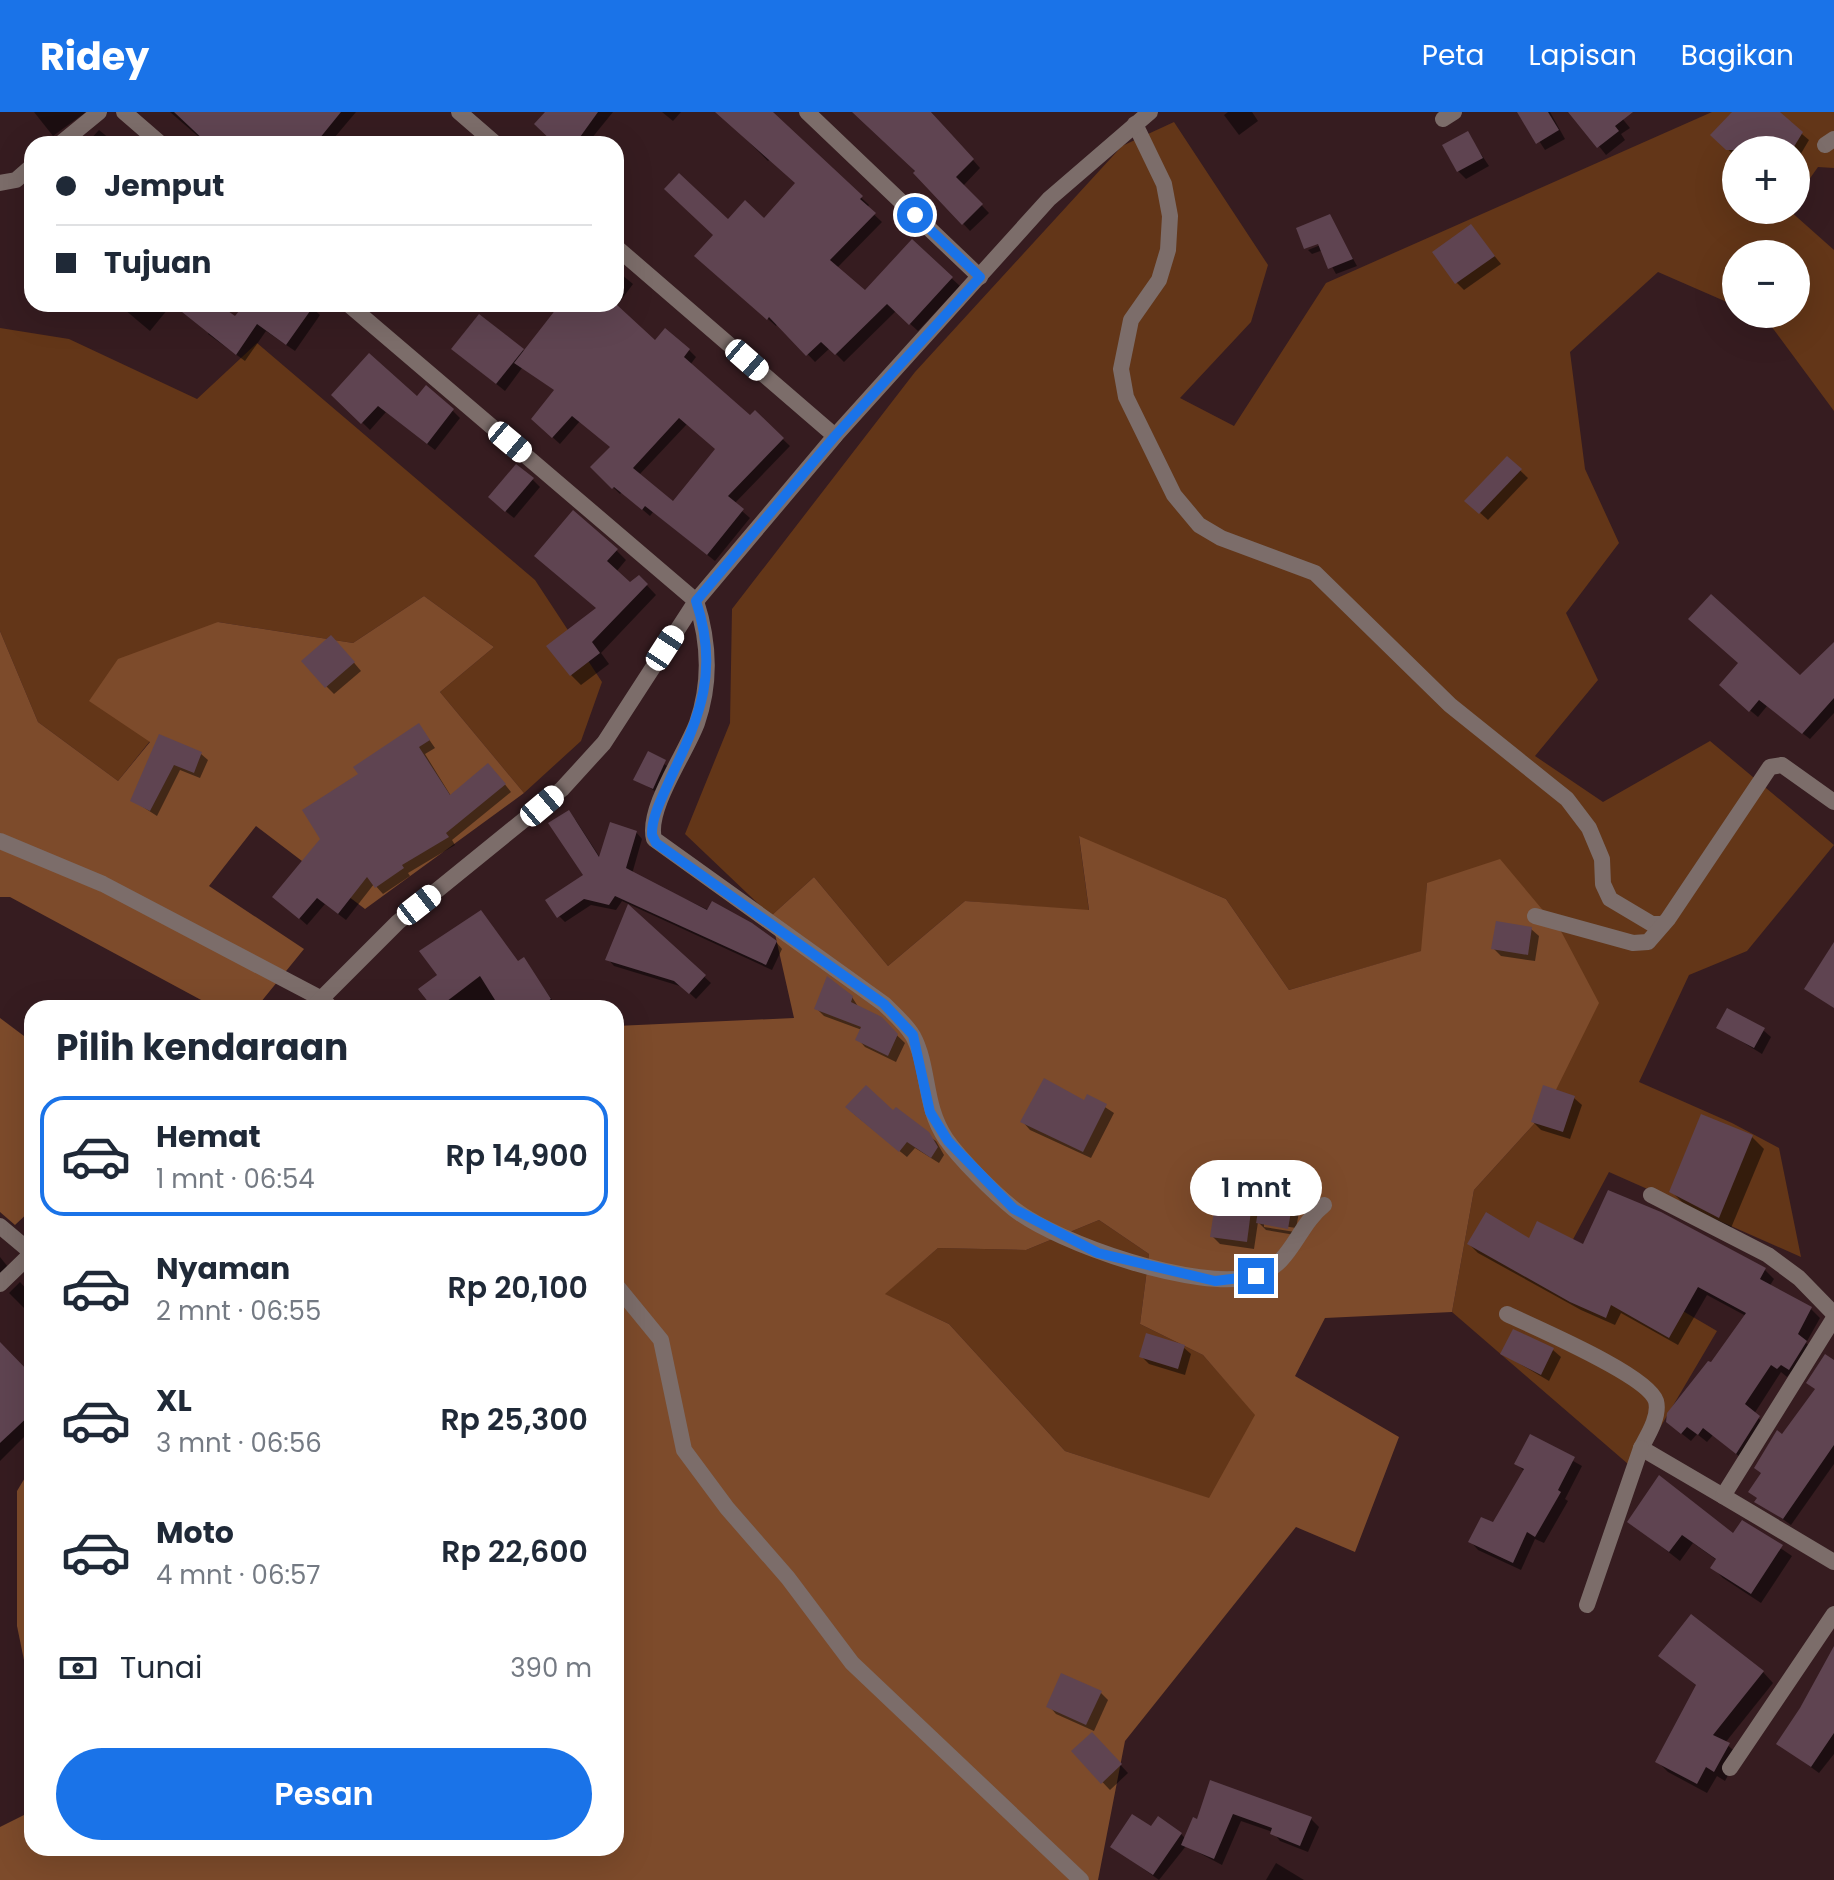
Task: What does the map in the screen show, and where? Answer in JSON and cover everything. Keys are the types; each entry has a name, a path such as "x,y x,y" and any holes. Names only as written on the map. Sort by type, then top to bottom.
{"street":[{"path":"70,136 99,112"},
{"path":"124,112 152,136"},
{"path":"459,112 487,136"},
{"path":"807,112 980,277"},
{"path":"327,1000 398,922 562,789 604,743 696,601 835,436 1049,199 1150,112"},
{"path":"1135,124 1164,184 1170,216 1168,250 1159,280 1131,320 1121,369 1126,397 1174,495 1199,525 1221,538 1315,573 1450,705 1567,799 1589,828 1598,848 1602,859 1603,884 1610,899 1652,924 1663,924"},
{"path":"0,183 16,180 24,173"},
{"path":"624,254 835,436"},
{"path":"357,312 696,601 707,649 706,690 697,723 652,829 654,839 884,1004 913,1035 930,1112 948,1141 1014,1209 1098,1253 1215,1281 1256,1276 1287,1257 1308,1217 1324,1205"},
{"path":"1535,916 1641,944 1648,942 1770,767 1782,765 1834,802"},
{"path":"0,841 103,884 313,1000"},
{"path":"1651,1195 1768,1255 1799,1278 1834,1316 1723,1496"},
{"path":"0,1226 24,1246"},
{"path":"0,1284 24,1261"},
{"path":"624,1295 661,1340 684,1450 727,1508 788,1578 852,1663 1081,1880"},
{"path":"1507,1314 1634,1377 1655,1397 1657,1409 1587,1605"},
{"path":"1641,1448 1834,1562"},
{"path":"1730,1768 1834,1614"}],"shaded area":[{"path":"1712,112 1834,112 1834,168 1818,167 1810,178 1810,136 1722,136 1722,224 1805,224 1834,250 1834,411 1773,328 1810,328 1810,240 1722,240 1722,300 1658,272 1570,352 1585,469 1619,543 1566,613 1598,680 1535,756 1603,802 1710,741 1834,845 1747,951 1689,975 1639,1082 1732,1123 1779,1148 1801,1257 1609,1172 1570,1245 1717,1331 1635,1470 1452,1312 1474,1190 1545,1112 1427,883 1422,951 1289,990 1226,899 1079,837 1089,911 965,901 888,966 814,877 771,916 685,834 730,723 732,609 915,372 1122,146 1174,122 1268,265 1251,322 1180,398 1234,426 1326,283"},
{"path":"0,328 69,339 197,399 257,343 535,580 602,682 581,741 524,793 440,692 494,647 424,596 353,643 218,622 150,741 118,781 38,722 0,631"},
{"path":"424,596 494,647 440,692 524,793 365,909 256,826 209,886 304,949 263,1000 201,1000 10,897 0,897 0,631 38,722 118,781 150,742 89,701 118,659 218,622 353,643"},
{"path":"1079,836 1226,899 1289,990 1421,951 1427,883 1500,859 1562,933 1599,1003 1545,1112 1474,1190 1452,1312 1325,1318 1295,1376 1399,1437 1355,1552 1296,1527 1125,1741 1098,1880 0,1880 0,1827 24,1815 24,1856 624,1856 624,1026 794,1018 771,916 814,877 888,966 965,901 1089,910","holes":["1099,1220 1149,1254 1140,1324 1203,1355 1255,1415 1209,1498 1065,1451 949,1324 885,1294 938,1248 1026,1250"]},
{"path":"0,1018 24,1036 24,1217 15,1225 0,1212"},
{"path":"1099,1220 1149,1254 1140,1324 1203,1355 1256,1415 1210,1499 1065,1451 949,1324 884,1294 938,1248 1026,1250"},
{"path":"24,1479 24,1660 17,1626 17,1491"}],"building":[{"path":"174,112 341,112 322,136 200,136"},
{"path":"545,112 598,112 581,136 547,136 534,124"},
{"path":"715,112 773,112 863,196 860,199 876,213 830,260 865,290 912,239 953,277 909,325 887,304 835,355 821,342 806,356 769,317 767,320 694,256 713,235 664,189 679,173 728,219 745,200 764,218 795,183"},
{"path":"852,112 931,112 974,159 956,177 983,204 962,225 913,173 915,171"},
{"path":"1517,112 1548,112 1559,130 1536,144"},
{"path":"1568,112 1633,112 1615,126 1619,131 1597,148"},
{"path":"1732,112 1780,112 1803,132 1801,136 1722,136 1722,146 1710,135"},
{"path":"1468,131 1483,158 1457,172 1442,145"},
{"path":"1330,214 1353,259 1328,269 1318,244 1304,249 1296,228"},
{"path":"1471,224 1495,256 1455,284 1432,252"},
{"path":"624,311 655,340 665,328 690,349 684,357 750,415 755,410 784,438 728,496 744,509 707,555 645,506 642,510 614,487 612,489 590,467 610,447 572,416 552,438 531,419 554,390 514,363 554,312","holes":["679,418 715,449 673,501 633,468"]},
{"path":"182,312 229,312 235,316 238,312 309,312 286,345 257,324 236,355"},
{"path":"479,314 524,349 496,384 451,349"},
{"path":"369,353 417,396 426,385 454,409 427,444 378,406 361,424 331,395"},
{"path":"1507,456 1522,469 1479,514 1464,501"},
{"path":"516,464 534,478 505,512 488,497"},
{"path":"573,510 618,549 607,561 630,582 639,575 648,584 592,642 600,653 570,676 546,646 596,608 534,556"},
{"path":"1711,594 1800,675 1834,642 1834,698 1802,734 1759,700 1749,712 1719,685 1738,663 1688,619"},
{"path":"331,635 355,662 325,688 301,661"},
{"path":"419,723 430,740 419,747 450,795 488,763 506,784 446,833 449,837 402,865 404,868 375,888 367,877 338,914 317,898 299,919 272,897 320,839 302,810 358,774 353,767"},
{"path":"159,734 202,752 194,773 174,765 150,811 130,801"},
{"path":"648,751 666,760 653,789 633,780"},
{"path":"569,810 599,857 610,822 637,831 626,868 707,910 712,901 777,941 766,965 615,896 609,905 584,899 557,918 545,900 583,875 548,823"},
{"path":"628,904 706,975 689,994 674,981 605,960"},
{"path":"481,910 518,961 524,957 551,999 495,1000 480,976 448,1000 427,1000 418,989 437,975 419,951"},
{"path":"1496,921 1532,927 1528,955 1491,949"},
{"path":"1834,942 1834,1008 1804,989"},
{"path":"827,976 853,996 851,1002 882,1017 898,1034 888,1056 855,1040 861,1027 814,1009"},
{"path":"1727,1008 1765,1028 1754,1048 1716,1028"},
{"path":"1044,1078 1084,1100 1087,1094 1107,1104 1083,1152 1020,1122"},
{"path":"866,1085 893,1110 896,1107 929,1132 938,1147 931,1158 907,1142 899,1152 845,1107"},
{"path":"1543,1085 1575,1096 1563,1132 1531,1122"},
{"path":"1701,1114 1753,1135 1719,1218 1669,1192"},
{"path":"1264,1177 1296,1182 1288,1229 1256,1223"},
{"path":"1608,1190 1661,1212 1766,1268 1760,1279 1812,1307 1798,1334 1807,1341 1789,1370 1781,1365 1777,1369 1771,1365 1745,1404 1760,1416 1736,1454 1703,1428 1698,1435 1687,1427 1681,1434 1666,1422 1667,1413 1708,1361 1711,1362 1746,1313 1698,1287 1669,1338 1611,1305 1606,1318 1570,1302 1467,1244 1486,1212 1529,1238 1537,1221 1583,1244"},
{"path":"1216,1198 1252,1203 1247,1242 1210,1237"},
{"path":"1513,1329 1554,1348 1541,1375 1500,1354"},
{"path":"1146,1333 1185,1345 1178,1369 1139,1357"},
{"path":"0,1342 24,1367 24,1420 0,1443"},
{"path":"1825,1354 1834,1360 1834,1445 1783,1519 1754,1502 1757,1498 1748,1492 1761,1473 1754,1468 1777,1430 1782,1434 1815,1389 1806,1383"},
{"path":"1530,1434 1575,1457 1558,1490 1561,1492 1535,1537 1527,1532 1513,1563 1468,1542 1481,1517 1493,1522 1524,1469 1514,1464"},
{"path":"1659,1475 1733,1533 1742,1520 1783,1545 1751,1594 1710,1568 1716,1559 1682,1535 1669,1552 1627,1522"},
{"path":"1691,1614 1764,1671 1713,1735 1730,1743 1714,1772 1706,1767 1697,1784 1655,1762 1696,1685 1658,1656"},
{"path":"1834,1646 1834,1733 1811,1767 1776,1744"},
{"path":"1061,1673 1102,1691 1086,1725 1046,1707"},
{"path":"1092,1732 1122,1764 1101,1784 1071,1751"},
{"path":"1210,1780 1312,1817 1300,1846 1270,1834 1272,1828 1233,1814 1214,1859 1181,1845 1193,1817 1197,1819"},
{"path":"1132,1814 1151,1826 1158,1816 1182,1833 1153,1875 1110,1847"}],"route":[{"path":"915,215 980,277 835,436 696,601 706,636 706,690 697,723 665,790 652,835 656,843 884,1004 913,1035 930,1112 948,1141 1014,1209 1098,1253 1215,1281 1256,1276"}]}
